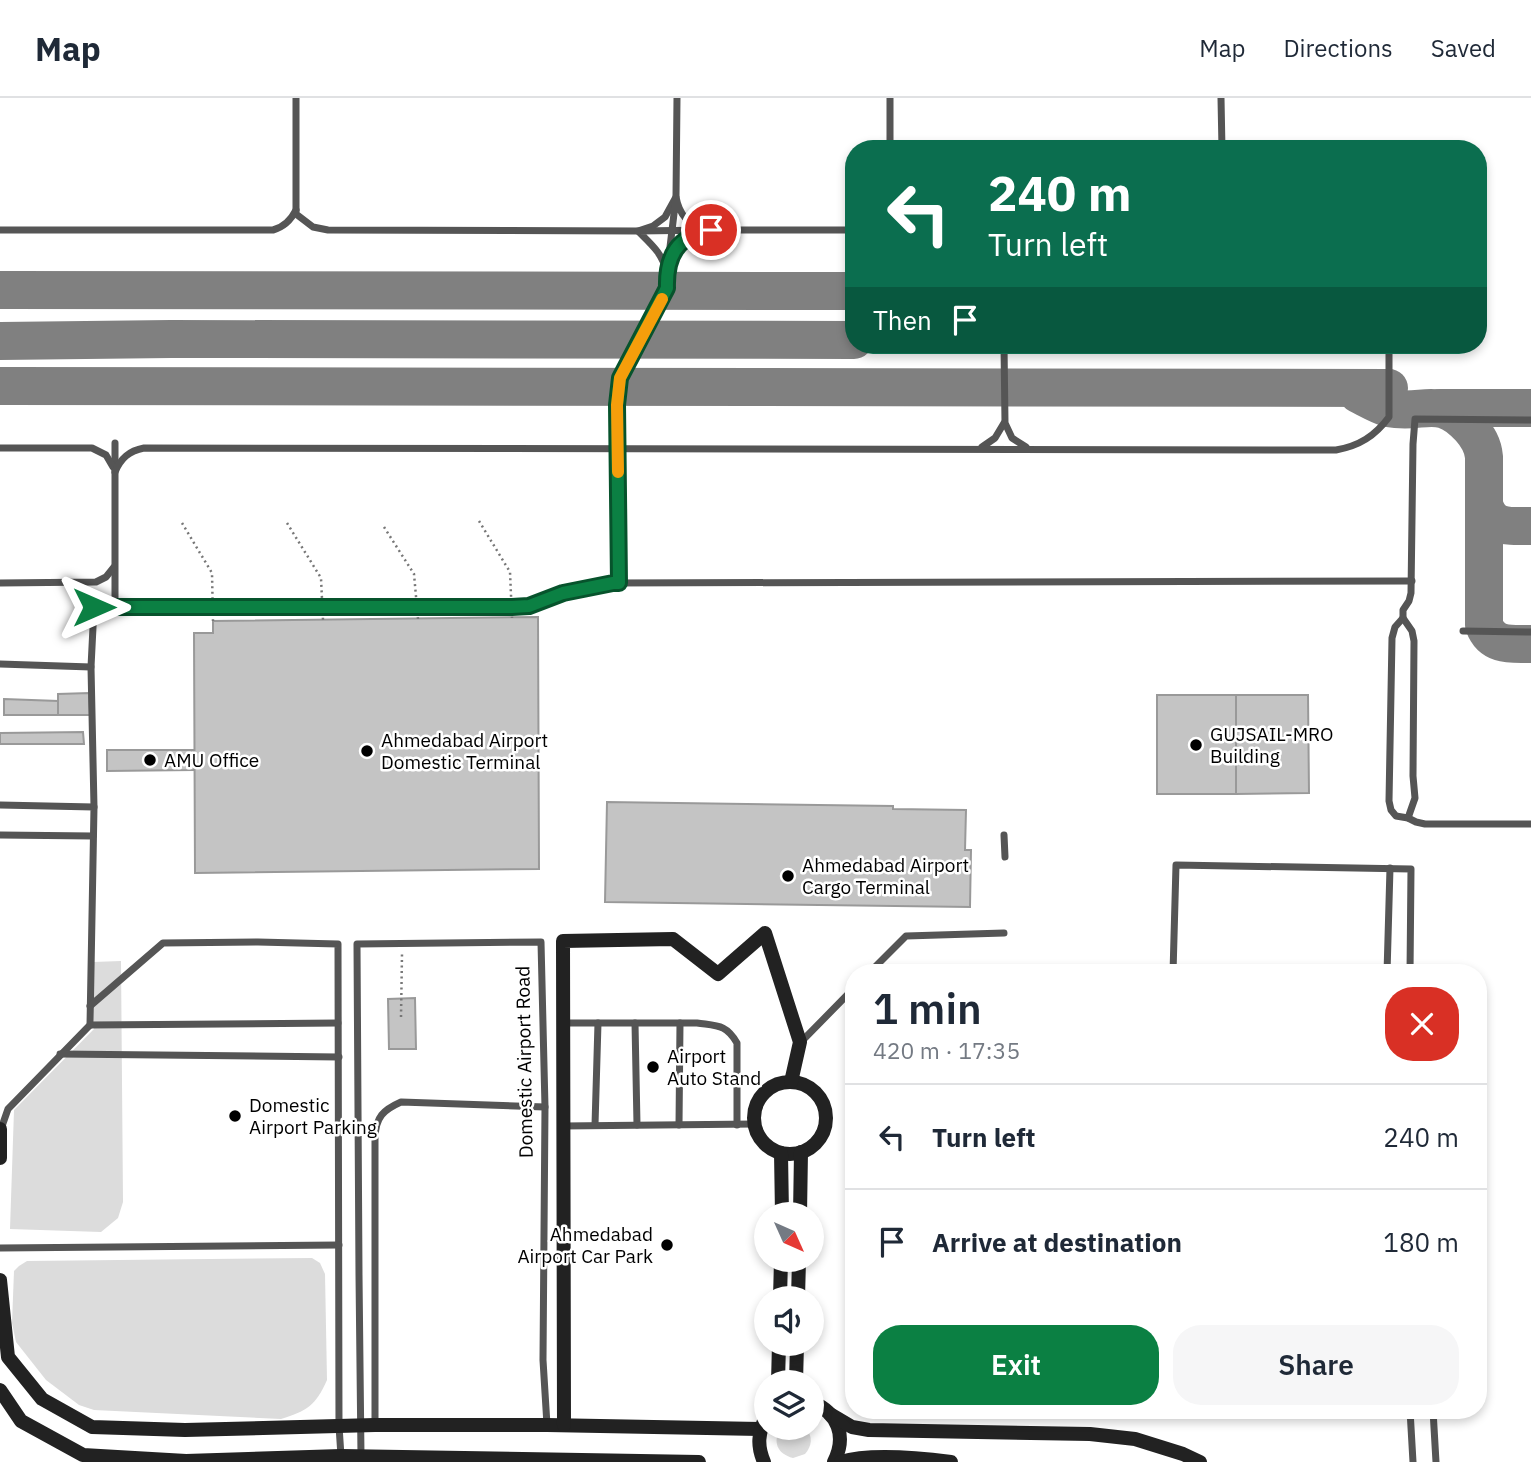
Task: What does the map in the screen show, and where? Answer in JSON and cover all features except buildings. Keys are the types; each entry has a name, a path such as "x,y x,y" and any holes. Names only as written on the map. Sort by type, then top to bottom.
{"main road":[{"path":"564,1426 563,941 673,939 718,974 765,933 800,1042 791,1082"},
{"path":"791,1082 812,1089 820,1097 826,1118 819,1139 811,1147 791,1154 770,1148 762,1141 755,1124 755,1107 761,1097 769,1088 791,1082"},
{"path":"0,1129 0,1158"},
{"path":"800,1152 800,1202"},
{"path":"781,1153 782,1202"},
{"path":"0,1280 8,1357 42,1399 92,1427 185,1430 368,1425 754,1423"},
{"path":"0,1390 21,1422 83,1455 186,1461 361,1456 699,1462"},
{"path":"824,1409 852,1427 869,1430 1090,1434 1135,1439 1200,1462"},
{"path":"830,1414 838,1425 840,1438 839,1452 834,1462"},
{"path":"758,1440 764,1462"},
{"path":"841,1462 856,1458 951,1462"}],"lane":[{"path":"296,98 296,214 307,223 328,230 845,230"},
{"path":"619,583 617,405 620,378 667,288 676,197 677,98"},
{"path":"890,98 890,140"},
{"path":"1221,98 1222,140"},
{"path":"638,232 665,217 676,197"},
{"path":"676,197 685,218 694,226 711,230"},
{"path":"0,230 273,230 289,221 296,209"},
{"path":"667,272 671,256 681,243 695,234 711,230"},
{"path":"638,232 655,247 667,272"},
{"path":"1004,354 1006,428 1012,438 1031,449"},
{"path":"115,473 128,454 144,448 1347,448 1375,433 1389,417 1389,354"},
{"path":"971,449 991,442 999,434 1005,419"},
{"path":"1408,818 1416,798 1413,776 1414,641 1410,627 1403,618 1403,610 1411,597 1415,419 1531,420"},
{"path":"115,443 115,607"},
{"path":"0,448 92,448 109,459 115,473"},
{"path":"0,583 96,582 109,574 115,559"},
{"path":"90,1025 94,807 91,667 94,607 512,607 529,606 563,593 613,583 1412,581"},
{"path":"1403,618 1395,627 1392,638 1389,801 1393,814 1430,824 1531,824"},
{"path":"1462,631 1531,632"},
{"path":"0,664 91,667"},
{"path":"0,805 94,807"},
{"path":"0,835 93,836"},
{"path":"1004,835 1005,856"},
{"path":"1173,964 1176,865 1411,869 1410,964"},
{"path":"1387,964 1390,868"},
{"path":"879,964 906,936 1004,933"},
{"name":"Domestic Airport Road","path":"361,1456 368,1425 360,1392 357,944 541,942 545,1107 544,1360 547,1425"},
{"path":"90,1006 163,943 338,944 338,1426 341,1456"},
{"path":"800,1042 845,997"},
{"path":"0,1129 8,1109 90,1025 338,1023"},
{"path":"563,1023 698,1023 719,1026 731,1032 737,1043 737,1125"},
{"path":"595,1125 598,1023"},
{"path":"635,1023 637,1125"},
{"path":"679,1125 680,1023"},
{"path":"60,1054 339,1057"},
{"path":"368,1425 375,1127 380,1116 388,1108 401,1102 545,1107"},
{"path":"562,1126 755,1124"},
{"path":"0,1248 339,1245"},
{"path":"1411,1419 1413,1462"},
{"path":"1434,1419 1436,1462"}],"path":[{"path":"479,522 510,572 512,618"},
{"path":"181,523 212,573 213,621"},
{"path":"287,523 321,578 324,620"},
{"path":"384,527 414,574 418,618"},
{"path":"401,1017 402,944"}],"shaded area":[{"path":"121,961 123,1202 118,1218 101,1232 10,1229 14,1110 94,1029 93,962"},
{"path":"312,1258 320,1263 325,1274 327,1380 310,1406 281,1419 94,1410 79,1405 46,1380 16,1342 12,1323 14,1271 27,1261"},
{"path":"811,1441 805,1454 793,1458 780,1450 777,1442"}],"taxiway":[{"path":"0,290 845,291"},
{"path":"0,341 845,340"},
{"path":"0,386 1389,388"},
{"path":"1358,394 1388,408 1431,408 1449,412 1459,418 1475,435 1484,457 1484,625 1497,641 1531,644"},
{"path":"1440,408 1531,408"},
{"path":"1484,504 1496,522 1508,526 1531,526"}],"slow traffic":[{"path":"618,472 617,405 620,378 662,299"}],"place":[{"name":"GUJSAIL-MRO Building","path":"1196,745"},
{"name":"Ahmedabad Airport Domestic Terminal","path":"367,751"},
{"name":"AMU Office","path":"150,760"},
{"name":"Ahmedabad Airport Cargo Terminal","path":"788,876"},
{"name":"Airport Auto Stand","path":"653,1067"},
{"name":"Domestic Airport Parking","path":"235,1116"},
{"name":"Ahmedabad Airport Car Park","path":"667,1245"}],"route":[{"path":"94,607 512,607 529,606 563,593 619,583 617,405 620,378 667,288 671,256 688,238 711,230"}]}
